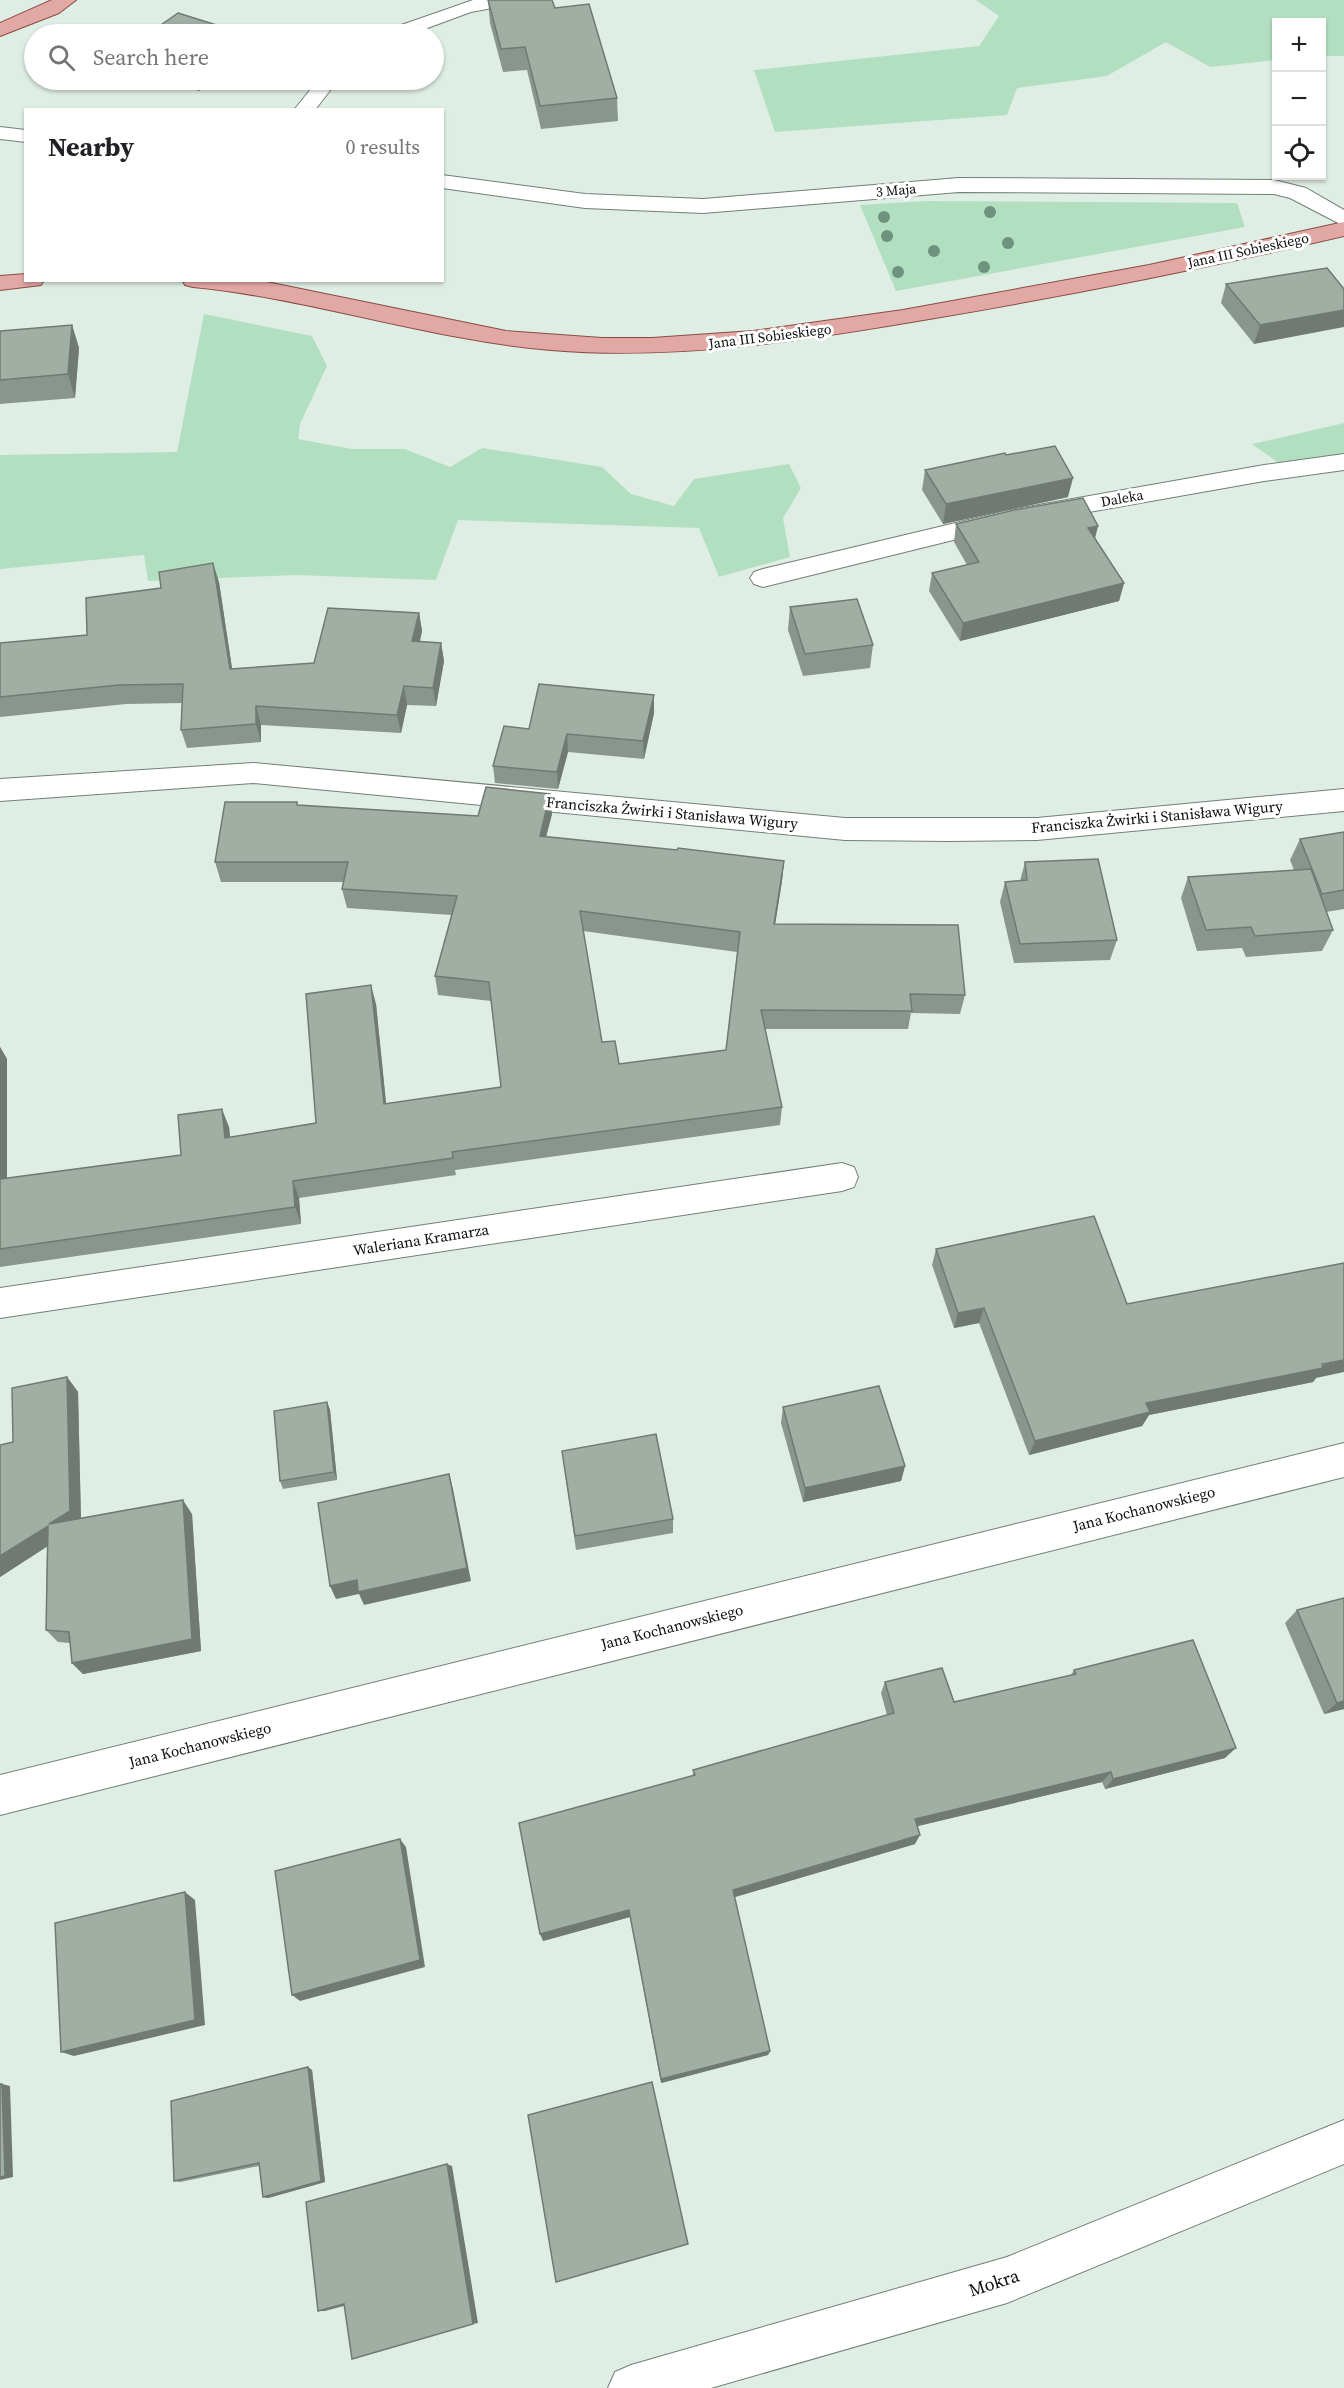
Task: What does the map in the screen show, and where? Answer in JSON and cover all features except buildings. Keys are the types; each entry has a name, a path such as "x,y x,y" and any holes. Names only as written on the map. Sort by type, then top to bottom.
{"main road":[{"path":"0,30 52,9 66,0"},
{"name":"Jana III Sobieskiego","path":"208,282 273,291 487,335 551,343 672,346 780,337 979,303 1344,229"},
{"path":"0,283 24,281"}],"street":[{"path":"422,24 467,8 507,0"},
{"path":"306,108 320,90"},
{"path":"0,133 24,136"},
{"name":"3 Maja","path":"444,181 585,201 703,206 959,185 1244,186 1274,188 1298,193 1344,219"},
{"name":"Daleka","path":"763,578 1010,518 1264,473 1344,462"},
{"name":"Franciszka Żwirki i Stanisława Wigury","path":"0,790 253,773 845,829 949,830 1037,829 1344,800"},
{"name":"Waleriana Kramarza","path":"0,1303 842,1177"},
{"name":"Jana Kochanowskiego","path":"0,1795 1344,1460"},
{"name":"Mokra","path":"631,2388 1007,2280 1344,2142"}],"green space":[{"path":"976,0 1344,0 1344,56 1326,56 1326,18 1272,18 1272,60 1210,67 1166,42 1107,76 1017,88 1007,115 775,132 754,70 979,46 999,16"},
{"path":"926,201 1237,203 1245,227 896,291 860,205"},
{"path":"204,314 312,336 327,366 300,424 298,439 352,449 405,449 450,467 482,448 602,467 631,494 674,506 694,479 789,464 801,488 783,518 790,557 719,577 699,528 458,520 436,580 296,575 148,581 144,555 0,569 0,455 177,452"},
{"path":"1344,423 1344,455 1279,463 1252,444"}]}
